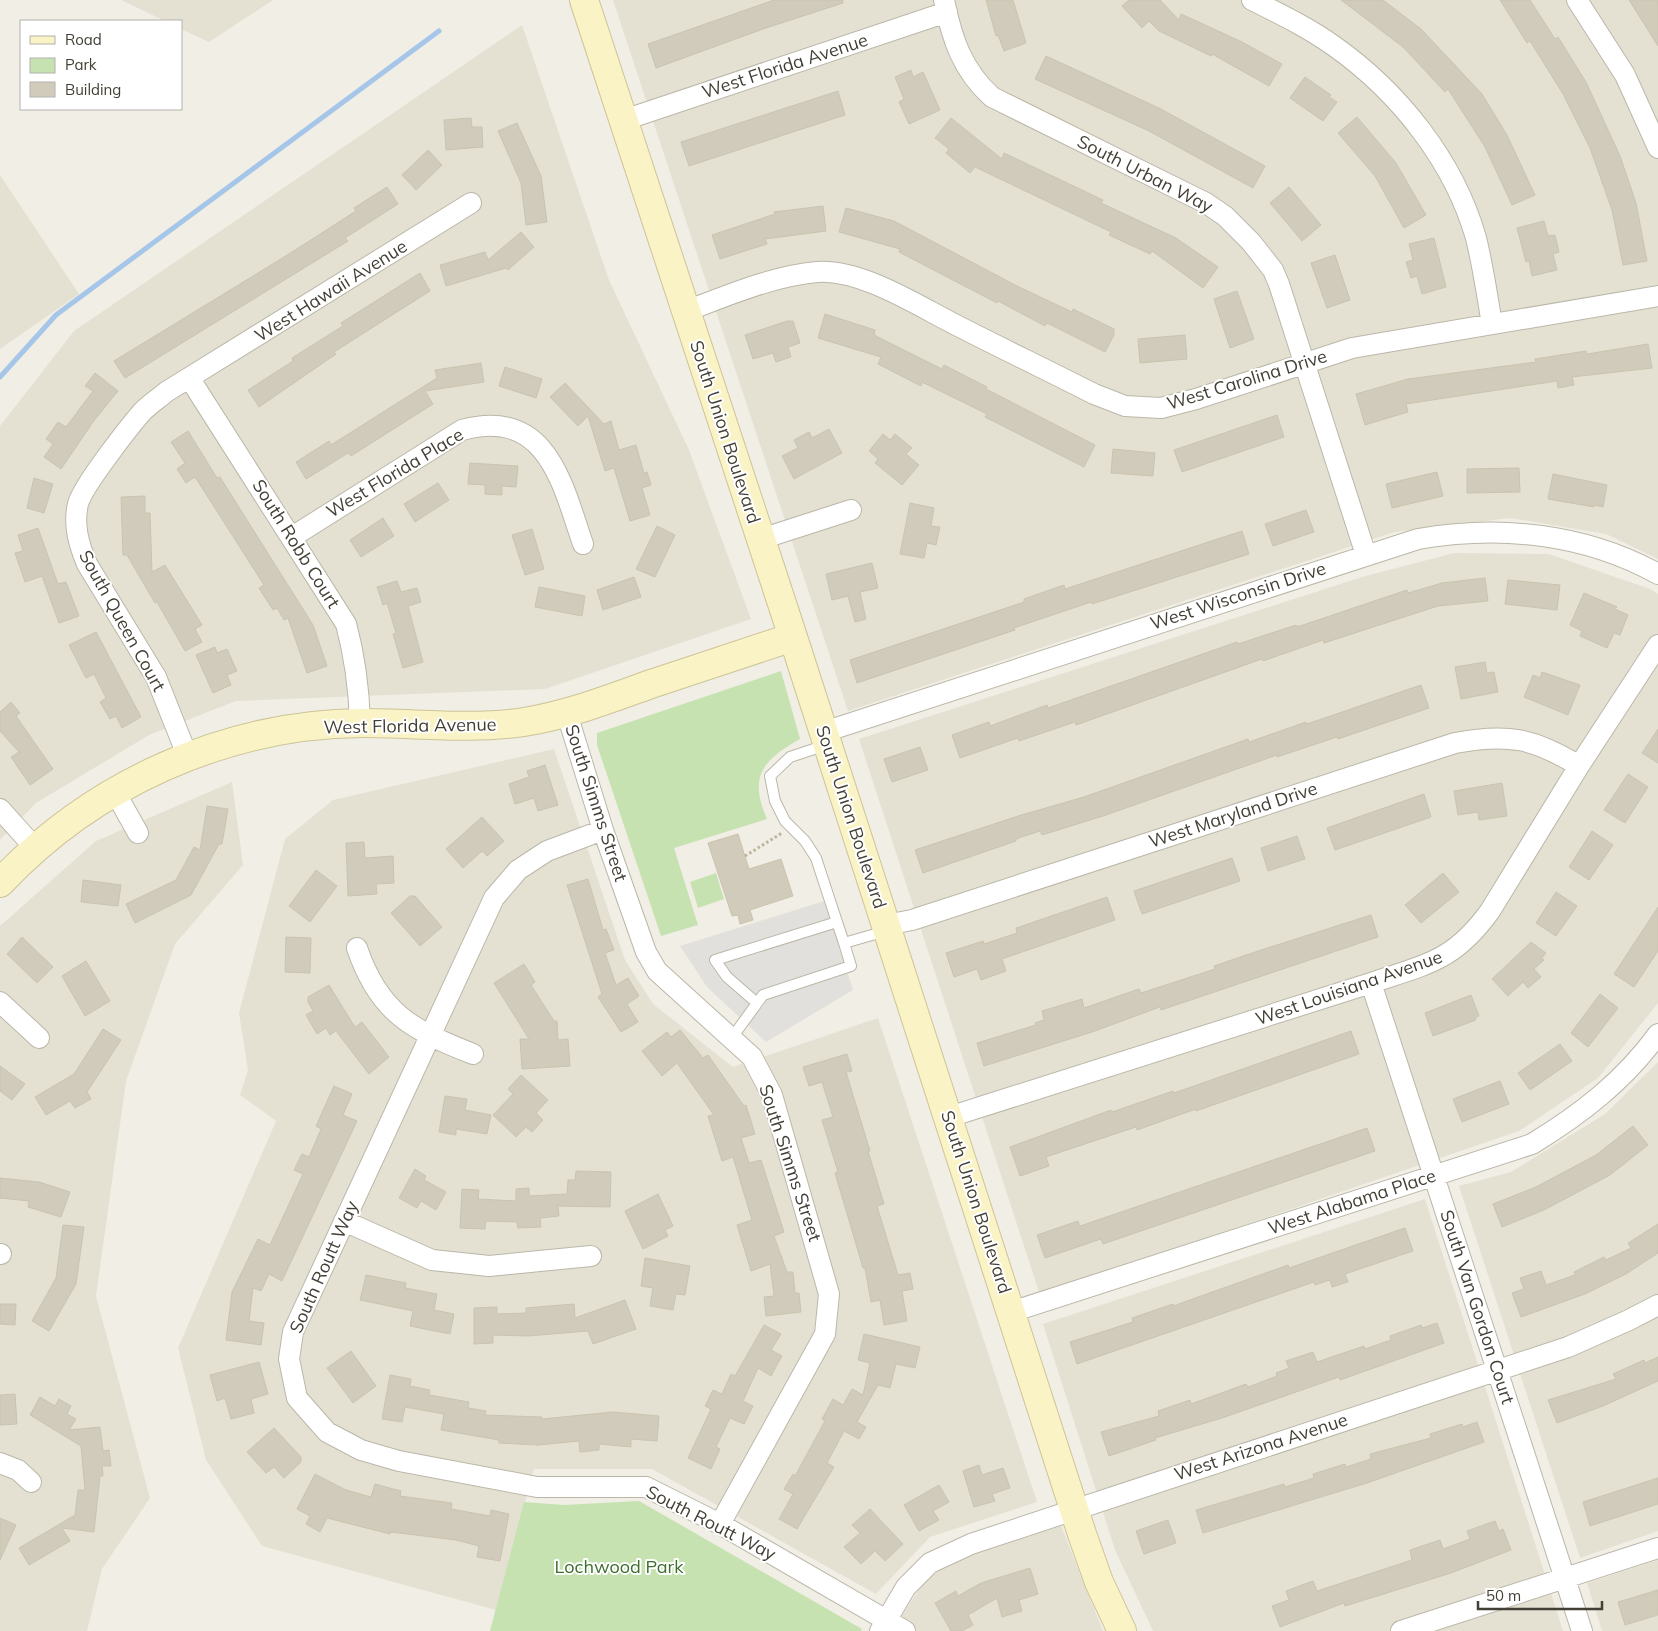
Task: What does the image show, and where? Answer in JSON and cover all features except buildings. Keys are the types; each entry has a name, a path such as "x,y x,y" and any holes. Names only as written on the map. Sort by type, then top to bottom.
{"main road":[{"name":"South Union Boulevard","path":"584,0 826,738 1074,1509 1099,1582 1122,1631"},
{"name":"West Florida Avenue","path":"0,883 35,848 77,816 114,792 187,755 253,737 301,729 360,723 486,727 567,714 793,637"}],"street":[{"path":"1252,0 1314,32 1351,58 1388,91 1421,129 1451,178 1470,220 1482,266 1492,324"},
{"path":"1577,0 1625,75 1658,148"},
{"name":"West Florida Avenue","path":"624,120 945,6"},
{"name":"South Urban Way","path":"945,6 962,62 976,81 992,97 1206,203 1239,228 1273,270 1366,555"},
{"name":"West Hawaii Avenue","path":"190,379 471,203"},
{"name":"West Carolina Drive","path":"686,311 760,285 800,275 818,272 850,276 893,294 1094,394 1124,406 1161,408 1196,399 1304,362 1360,346 1658,296"},
{"name":"South Robb Court","path":"190,379 346,624 354,650 359,688 360,723"},
{"name":"South Queen Court","path":"187,755 156,677 86,564 75,521 78,502 88,483 142,412 166,392 190,379"},
{"name":"West Florida Place","path":"292,537 462,430 484,425 496,425 524,433 546,452 560,479 583,544"},
{"path":"761,539 851,510"},
{"name":"West Wisconsin Drive","path":"826,738 1418,539 1441,535 1530,533 1579,542 1658,574"},
{"name":"West Louisiana Avenue","path":"948,1118 1371,983 1434,961 1465,942 1490,911 1579,766 1658,645"},
{"name":"South Simms Street","path":"567,714 603,830 646,952 657,971 752,1057 772,1095 829,1294 825,1334 720,1524"},
{"name":"West Maryland Drive","path":"887,928 1455,743 1488,738 1515,738 1549,748 1579,766"},
{"path":"114,792 138,833"},
{"path":"0,809 35,848"},
{"name":"South Routt Way","path":"603,830 547,851 518,870 494,898 293,1332 289,1359 298,1398 327,1432 361,1450 399,1461 537,1488 646,1487 720,1524 884,1625 904,1631"},
{"path":"357,948 364,968 379,996 408,1024 431,1037 473,1054"},
{"name":"South Van Gordon Court","path":"1371,983 1582,1631"},
{"path":"0,1002 39,1038"},
{"name":"West Alabama Place","path":"1011,1312 1532,1144 1568,1121 1612,1087 1658,1034"},
{"path":"344,1221 432,1260 490,1266 591,1256"},
{"name":"West Arizona Avenue","path":"884,1625 906,1587 930,1563 971,1544 1568,1347 1612,1329 1658,1305"},
{"path":"0,1463 18,1470 31,1482"},
{"path":"1401,1631 1658,1548"}],"lane":[{"path":"731,1039 763,995 851,966 816,858 805,841 785,821 775,801 770,776 790,757 826,738"},
{"path":"757,1003 726,977 715,960 837,922"},
{"path":"844,943 887,928"}],"path":[{"path":"745,856 791,827"}],"shaded area":[{"path":"121,0 273,0 209,42 182,29 182,20 163,20"},
{"path":"613,0 1658,0 1658,559 1606,534 1510,518 1395,532 848,711"},
{"path":"522,25 609,280 689,450 751,619 545,689 236,701 149,735 36,803 0,840 0,426 74,331"},
{"path":"0,175 79,294 0,349"},
{"path":"1454,553 1549,554 1650,589 1658,594 1658,1003 1598,1078 1519,1131 1040,1295 859,739 1362,577"},
{"path":"554,749 625,960 653,1004 733,1067 878,1018 1037,1502 930,1537 876,1594 652,1469 534,1469 496,1610 262,1546 206,1460 178,1348 276,1121 240,1095 248,1070 239,1013 285,839 333,800"},
{"path":"232,782 243,865 175,944 126,1081 96,1296 150,1498 102,1569 87,1631 0,1631 0,926 96,841"},
{"path":"824,901 853,990 766,1042 707,987 680,946"},
{"path":"1658,1062 1658,1531 1580,1558 1459,1186 1511,1172 1605,1114"},
{"path":"1425,1199 1563,1631 1153,1631 1115,1550 1043,1324"},
{"path":"1061,1526 1103,1631 892,1631 924,1582 945,1566 966,1556"},
{"path":"1658,1560 1658,1631 1602,1631 1587,1583"}],"green space":[{"path":"781,671 800,739 777,754 762,771 759,780 759,791 761,804 767,819 674,848 698,925 661,936 597,745 597,733"},
{"path":"716,873 724,899 698,908 690,882"},
{"name":"Lochwood Park","path":"639,1501 862,1629 861,1631 490,1631 524,1502 564,1505"}],"waterway":[{"path":"0,377 56,315 439,31"}]}
